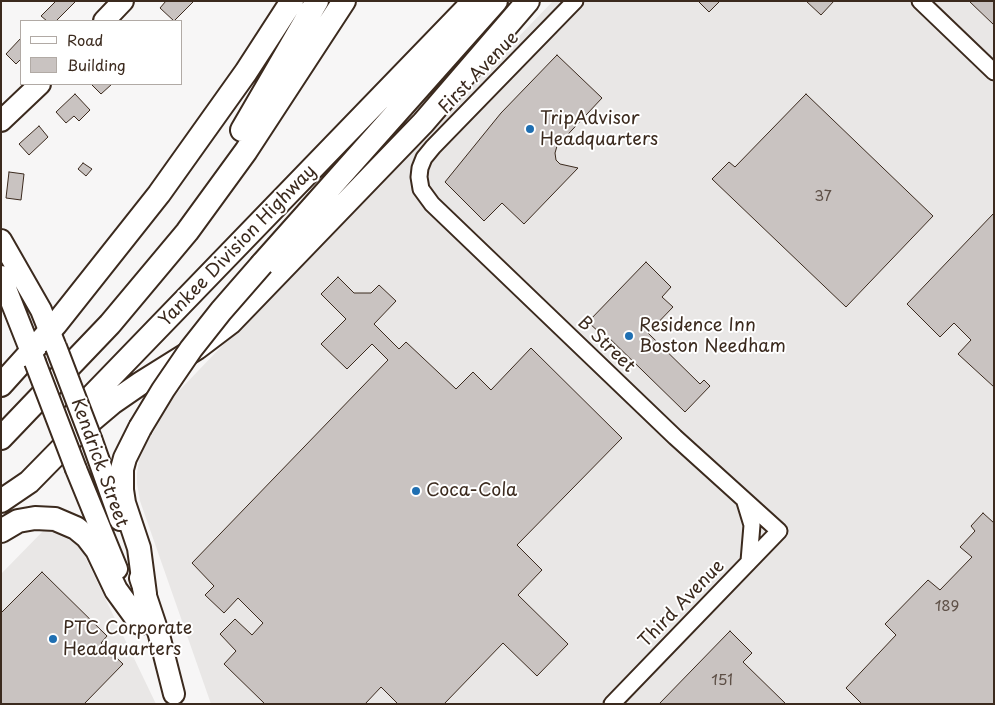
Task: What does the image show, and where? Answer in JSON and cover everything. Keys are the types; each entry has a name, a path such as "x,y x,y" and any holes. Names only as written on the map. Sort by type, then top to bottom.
{"highway":[{"path":"1,385 53,339 246,72 292,1"},
{"path":"175,248 199,192 252,116 317,1"},
{"path":"1,438 110,324 175,248 246,151 344,1"},
{"name":"Yankee Division Highway","path":"1,490 474,1"},
{"path":"145,594 139,548 124,503 122,490 124,462 140,428 187,354 221,311 496,1"},
{"path":"1,501 29,482 80,430 102,411 141,383 197,348 230,323 423,124 528,1"},
{"path":"1,531 18,521 35,518 55,520 76,528 87,537 97,550 116,590 140,623"}],"main road":[{"path":"105,20 123,1"},
{"path":"1,121 39,85"},
{"name":"Kendrick Street","path":"1,240 40,310 92,441 161,642 176,699"},
{"name":"Kendrick Street","path":"1,276 76,469 140,623 176,699"}],"street":[{"name":"First Avenue","path":"419,177 422,163 433,147 575,1"},
{"path":"920,1 994,72"},
{"name":"B Street","path":"419,177 421,189 432,204 744,501 778,531"},
{"path":"744,501 752,524 752,543 749,561"},
{"name":"Third Avenue","path":"612,704 778,531"}],"shaded area":[{"path":"553,1 994,1 994,704 211,704 140,501 137,473 139,461 145,447 173,397"},
{"path":"45,529 79,544 156,704 1,704 1,574"}],"building":[{"path":"56,1 76,1 57,20 46,20 41,16"},
{"path":"166,1 194,1 175,20 160,8"},
{"path":"698,1 720,1 709,12"},
{"path":"806,1 834,1 821,15"},
{"path":"969,1 994,1 994,25"},
{"path":"20,39 20,60 16,64 6,54"},
{"name":"TripAdvisor Headquarters","path":"557,55 602,98 557,146 556,160 560,164 578,168 524,224 502,203 484,221 445,182 501,113"},
{"path":"92,85 111,85 101,94"},
{"path":"75,94 90,110 79,121 74,116 66,123 56,112"},
{"path":"806,94 933,216 846,307 712,179 729,162 735,167"},
{"path":"39,126 48,137 29,155 19,144"},
{"path":"83,163 92,169 86,176 78,169"},
{"path":"9,172 24,174 21,200 6,198"},
{"path":"994,213 994,387 958,354 971,340 954,323 940,337 907,304"},
{"name":"Residence Inn Boston Needham","path":"646,262 671,287 662,297 673,307 648,333 700,384 704,380 710,386 685,412 603,332 601,334 588,322"},
{"name":"Coca-Cola","path":"338,277 354,293 371,293 379,285 396,301 374,324 399,349 406,342 456,389 473,372 491,390 531,348 622,438 517,545 542,570 518,595 568,644 537,676 503,643 444,704 398,704 381,687 365,704 265,704 224,664 236,651 220,634 235,619 252,635 263,623 238,598 224,613 205,595 214,586 192,563 388,360 372,344 347,369 321,344 346,319 321,294"},
{"path":"983,513 994,523 994,704 862,704 846,688 896,635 885,624 928,580 940,590 972,557 960,547 975,531 971,526"},
{"name":"PTC Corporate Headquarters","path":"42,572 107,636 101,643 123,664 84,704 1,704 1,613"},
{"path":"730,631 752,653 743,662 786,704 659,704"}],"place":[{"name":"TripAdvisor Headquarters","path":"530,129"},
{"name":"Residence Inn Boston Needham","path":"629,336"},
{"name":"Coca-Cola","path":"416,491"},
{"name":"PTC Corporate Headquarters","path":"53,639"}]}
